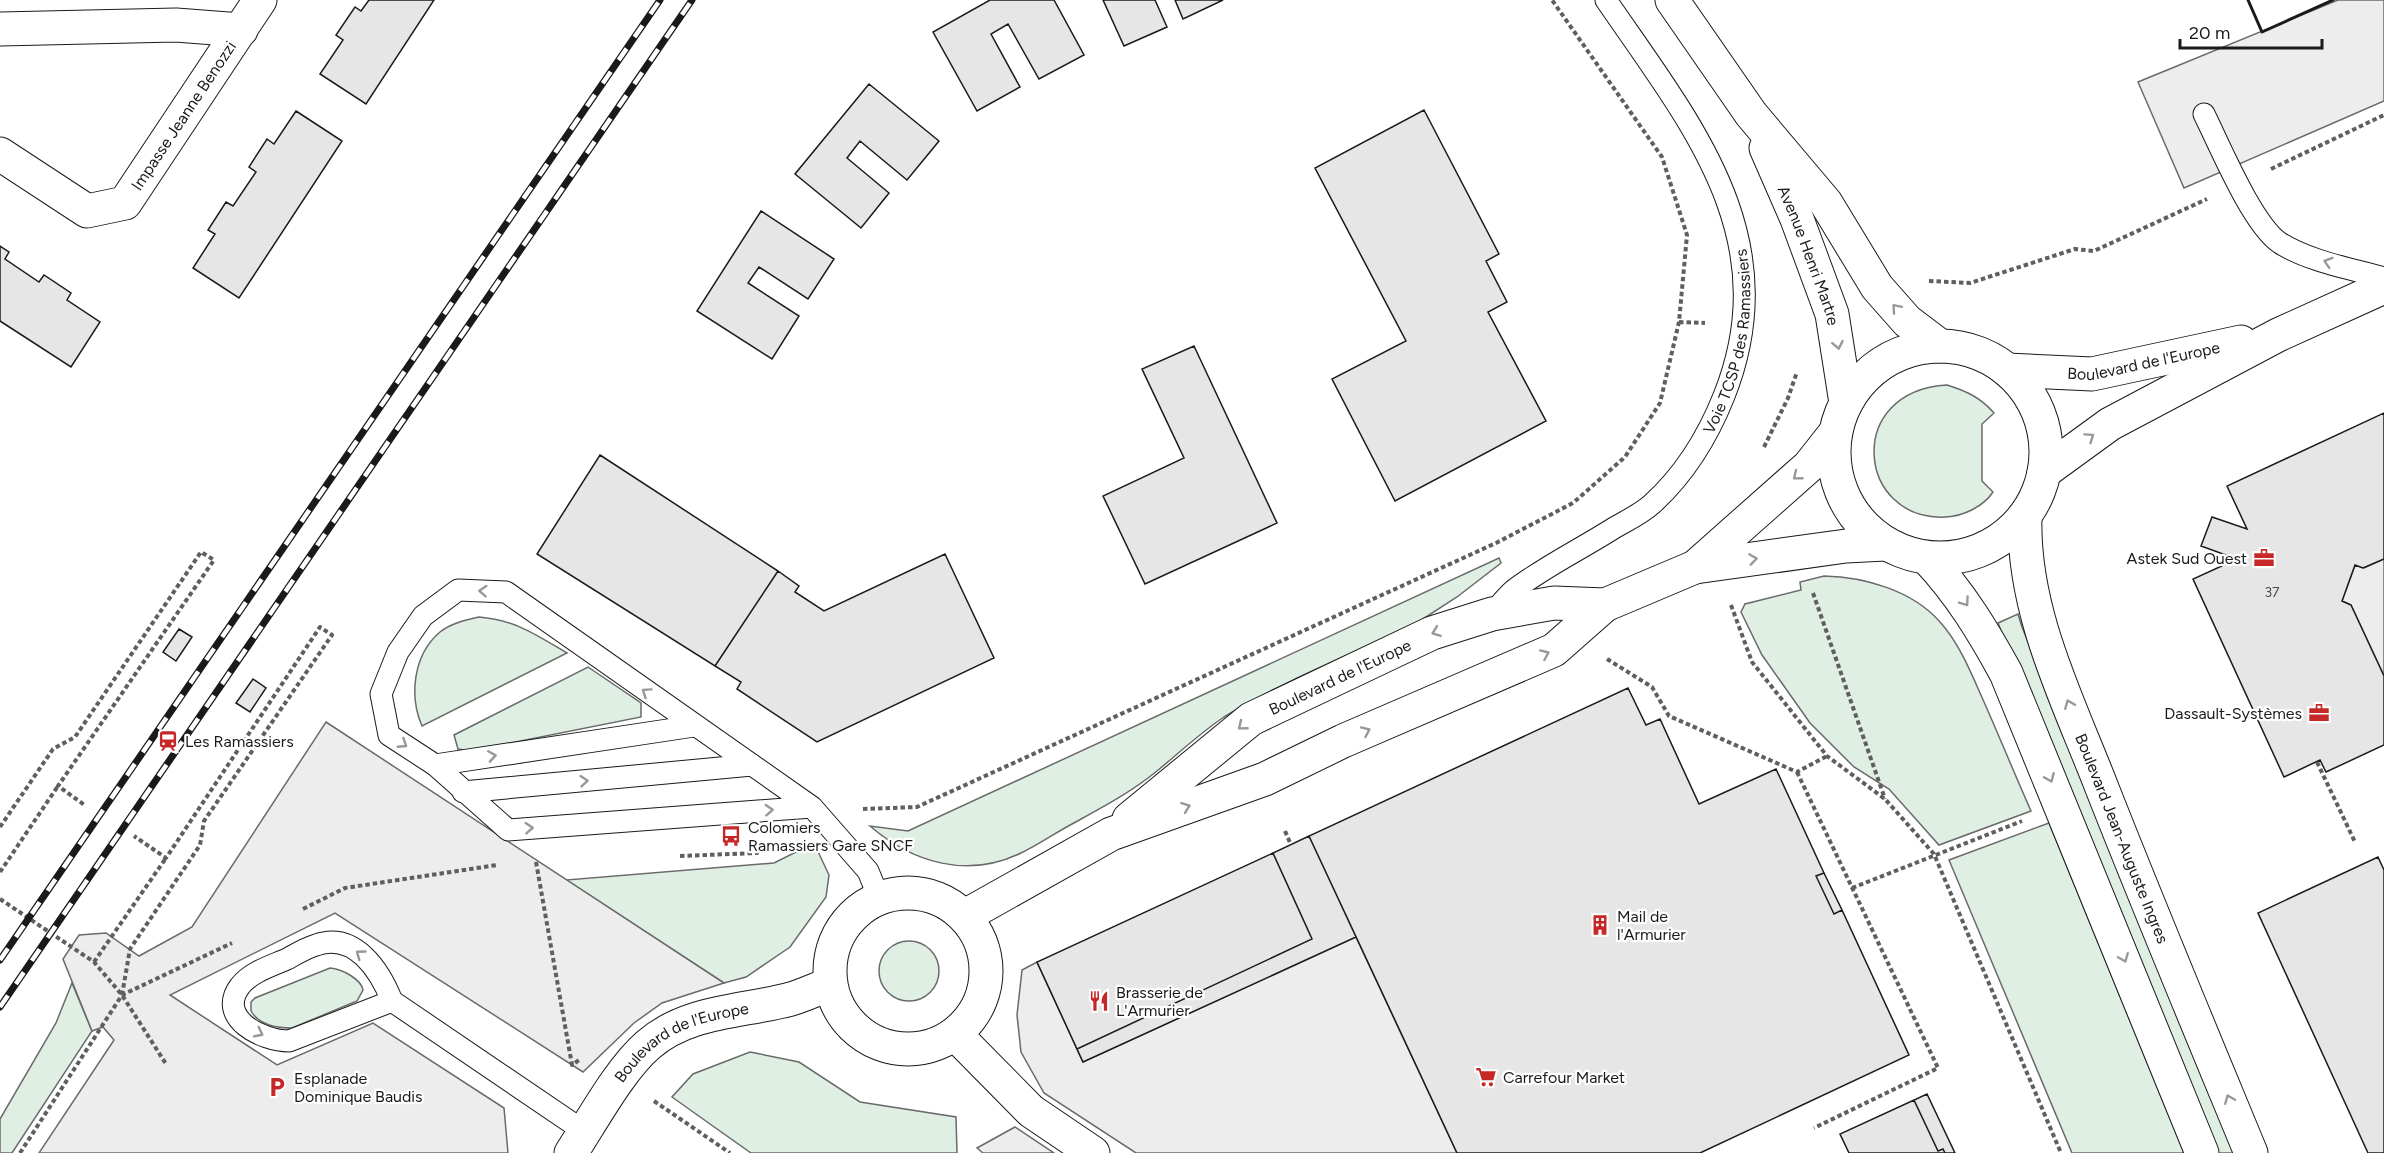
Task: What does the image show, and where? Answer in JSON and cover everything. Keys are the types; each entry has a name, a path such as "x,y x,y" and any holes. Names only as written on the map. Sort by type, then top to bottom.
{"main road":[{"name":"Impasse Jeanne Benozzi","path":"0,154 87,211 125,203 260,0"},
{"name":"Avenue Henri Martre","path":"1672,0 1751,114 1826,203 1877,287 1907,321 1940,346"},
{"name":"Impasse Jeanne Benozzi","path":"0,29 176,25 241,30"},
{"name":"Avenue Henri Martre","path":"1751,114 1797,219 1832,314 1841,418"},
{"name":"Boulevard de l'Europe","path":"2044,472 2110,424 2278,335 2384,287"},
{"name":"Boulevard de l'Europe","path":"2007,369 2092,374 2278,335"},
{"path":"1940,346 1964,349 1986,357 2007,369 2026,390 2040,416 2046,443 2044,472 2040,488 2025,516 2006,536 1982,550 1956,557 1927,558 1885,544 1865,528 1845,500 1838,484 1833,458 1841,418 1863,380 1885,361 1911,350 1940,346"},
{"name":"Boulevard de l'Europe","path":"1695,567 1809,466 1841,418"},
{"name":"Boulevard Jean-Auguste Ingres","path":"2025,516 2024,550 2048,651 2119,832 2251,1153"},
{"name":"Boulevard de l'Europe","path":"965,916 1111,834 1265,779 1343,741 1554,650 1605,605 1695,567 1846,546 1885,544"},
{"path":"1927,558 1954,586 1977,620 2006,673 2202,1153"},
{"name":"Boulevard de l'Europe","path":"1111,834 1251,719 1432,633 1492,614 1554,603 1605,605"},
{"path":"901,892 924,894 946,902 965,916 976,930 983,946 987,970 984,994 973,1017 956,1035 926,1049 894,1049 864,1037 841,1014 830,984 830,963 840,933 860,909 879,898 901,892"},
{"name":"Boulevard de l'Europe","path":"578,1142 648,1045 683,1024 726,1010 792,999 830,984"},
{"path":"956,1035 1031,1111 1093,1153"}],"lane":[{"name":"Voie TCSP des Ramassiers","path":"1492,614 1513,591 1651,505 1686,466 1713,423 1732,375 1744,326 1743,268 1732,209 1706,152 1606,0"},
{"path":"2204,114 2250,208 2279,243 2323,261 2384,278"},
{"path":"812,807 508,830 435,765 389,735 381,694 399,652 423,616 458,590 506,592 812,807 868,871 879,898"},
{"path":"435,765 694,726"},
{"path":"463,792 752,765"},
{"path":"392,1001 289,1041 276,1041 254,1032 243,1023 233,1006 234,996 249,976 318,944 347,945 364,955 376,968 392,1001 578,1142"}],"path":[{"path":"827,824 858,809 917,807 1496,543 1573,503 1625,457 1660,403 1672,361 1679,322 1687,235 1662,157 1552,0"},
{"path":"0,827 54,749 75,738 201,552 214,560 0,872"},
{"path":"1810,584 1885,799"},
{"path":"1740,598 1730,602 1752,662 1827,756 1885,799 1934,854 2061,1153"},
{"path":"94,962 320,627 332,635 204,821 200,845 130,949 122,995"},
{"path":"1605,658 1652,687 1669,716 1797,772 1938,1068 1814,1128"},
{"path":"1797,772 1827,756"},
{"path":"2317,762 2355,842"},
{"path":"58,786 86,806"},
{"path":"1852,888 2029,818"},
{"path":"1285,831 1291,844"},
{"path":"134,836 166,858"},
{"path":"535,860 572,1065"},
{"path":"0,899 94,962 122,995 166,1064"},
{"path":"622,1078 730,1153"}],"green space":[{"path":"1947,385 1972,395 1994,413 1982,424 1982,481 1993,492 1972,510 1946,517 1916,513 1894,499 1880,479 1874,455 1878,431 1890,409 1913,393"},
{"path":"1499,558 1501,563 1457,597 1412,626 1246,704 1215,723 1136,786 1021,853 1001,861 981,865 961,866 942,863 923,858 904,849 870,826 908,831"},
{"path":"1824,576 1855,579 1886,587 1916,601 1940,622 1960,650 2031,811 1939,845 1889,789 1854,767 1810,723 1762,655 1741,612 1745,604 1801,590 1800,582"},
{"path":"2018,614 2236,1153 2214,1153 1998,623"},
{"path":"479,617 515,625 567,653 422,726 415,689 416,676 424,652 431,641 444,629"},
{"path":"588,667 641,703 641,717 470,751 458,749 454,735"},
{"path":"2049,823 2184,1153 2072,1153 1949,860"},
{"path":"814,843 829,875 826,897 790,947 746,977 724,983 566,880 774,863"},
{"path":"909,941 926,946 934,954 939,971 934,988 926,996 909,1001 892,996 884,988 879,971 884,954 892,946"},
{"path":"330,968 345,972 359,982 363,990 357,1001 292,1028 268,1025 254,1016 251,1011 251,1002 255,998"},
{"path":"72,983 92,1031 12,1153 0,1153 0,1119 56,1023"},
{"path":"750,1052 799,1062 860,1102 956,1117 957,1153 751,1153 672,1097 693,1074"}],"shaded area":[{"path":"2338,0 2384,0 2384,101 2184,188 2138,82"},
{"path":"2384,559 2384,676 2351,605 2342,601 2355,565 2364,568"},
{"path":"326,722 724,983 662,1003 634,1023 583,1072 335,913 170,995 277,1065 373,1023 504,1108 508,1153 39,1153 114,1040 103,1027 92,1031 63,959 79,935 106,933 139,956 192,927"},
{"path":"1356,937 1457,1153 1136,1153 1044,1093 1021,1052 1017,1015 1022,970 1037,962 1083,1062"},
{"path":"1015,1127 1054,1153 983,1153 977,1148"}],"building":[{"path":"369,0 434,0 366,104 320,74 343,40 336,35 355,7 361,11"},
{"path":"990,0 1054,0 1084,55 1039,79 1008,24 991,34 1020,87 977,111 933,32"},
{"path":"1103,0 1155,0 1167,27 1124,46"},
{"path":"1175,0 1223,0 1183,19"},
{"path":"869,84 939,141 907,180 860,141 847,158 889,193 861,228 795,174"},
{"path":"1424,110 1499,254 1486,261 1507,302 1488,312 1546,421 1395,501 1332,379 1406,341 1315,168"},
{"path":"296,111 342,141 239,298 193,268 215,234 208,230 226,202 233,206 256,172 249,167 267,139 274,144"},
{"path":"761,211 834,259 808,299 759,267 748,283 799,316 772,359 697,311"},
{"path":"0,246 9,252 5,259 39,282 44,275 71,293 67,300 100,322 71,367 0,321"},
{"path":"1194,346 1277,523 1145,584 1103,496 1184,458 1142,369"},
{"path":"2384,413 2384,559 2363,568 2355,565 2342,601 2351,605 2384,676 2384,745 2326,772 2320,760 2284,777 2193,579 2237,559 2201,546 2212,517 2247,529 2227,486"},
{"path":"600,455 778,571 715,666 537,554"},
{"path":"945,554 994,658 817,742 737,689 741,682 715,666 778,571 799,586 795,592 824,611"},
{"path":"179,629 192,637 176,661 163,652"},
{"path":"253,679 266,688 250,712 236,703"},
{"name":"Mail de l'Armurier","path":"1628,688 1646,725 1660,719 1699,804 1776,769 1824,873 1816,876 1834,914 1842,910 1909,1055 1700,1153 1457,1153 1309,836"},
{"path":"1309,836 1356,937 1083,1062 1077,1049 1312,939 1273,853"},
{"path":"1273,853 1312,939 1077,1049 1037,962"},
{"path":"2378,857 2384,870 2384,1153 2368,1153 2258,913"},
{"path":"1824,873 1842,910 1834,914 1816,876"},
{"path":"1927,1094 1955,1153 1945,1153 1943,1149 1938,1151 1914,1100"},
{"path":"1914,1100 1938,1151 1943,1149 1945,1153 1849,1153 1840,1134"}],"railway":[{"path":"0,960 660,0"},
{"path":"0,1007 692,0"}],"wall":[{"path":"2248,0 2262,32 2333,0"}],"place":[{"name":"Astek Sud Ouest","path":"2264,558"},
{"name":"Dassault-Systèmes","path":"2319,713"},
{"name":"Les Ramassiers","path":"168,741"},
{"name":"Colomiers Ramassiers Gare SNCF","path":"731,836"},
{"name":"Mail de l'Armurier","path":"1600,925"},
{"name":"Brasserie de L'Armurier","path":"1099,1001"},
{"name":"Carrefour Market","path":"1486,1077"},
{"name":"Esplanade Dominique Baudis","path":"277,1087"}]}
